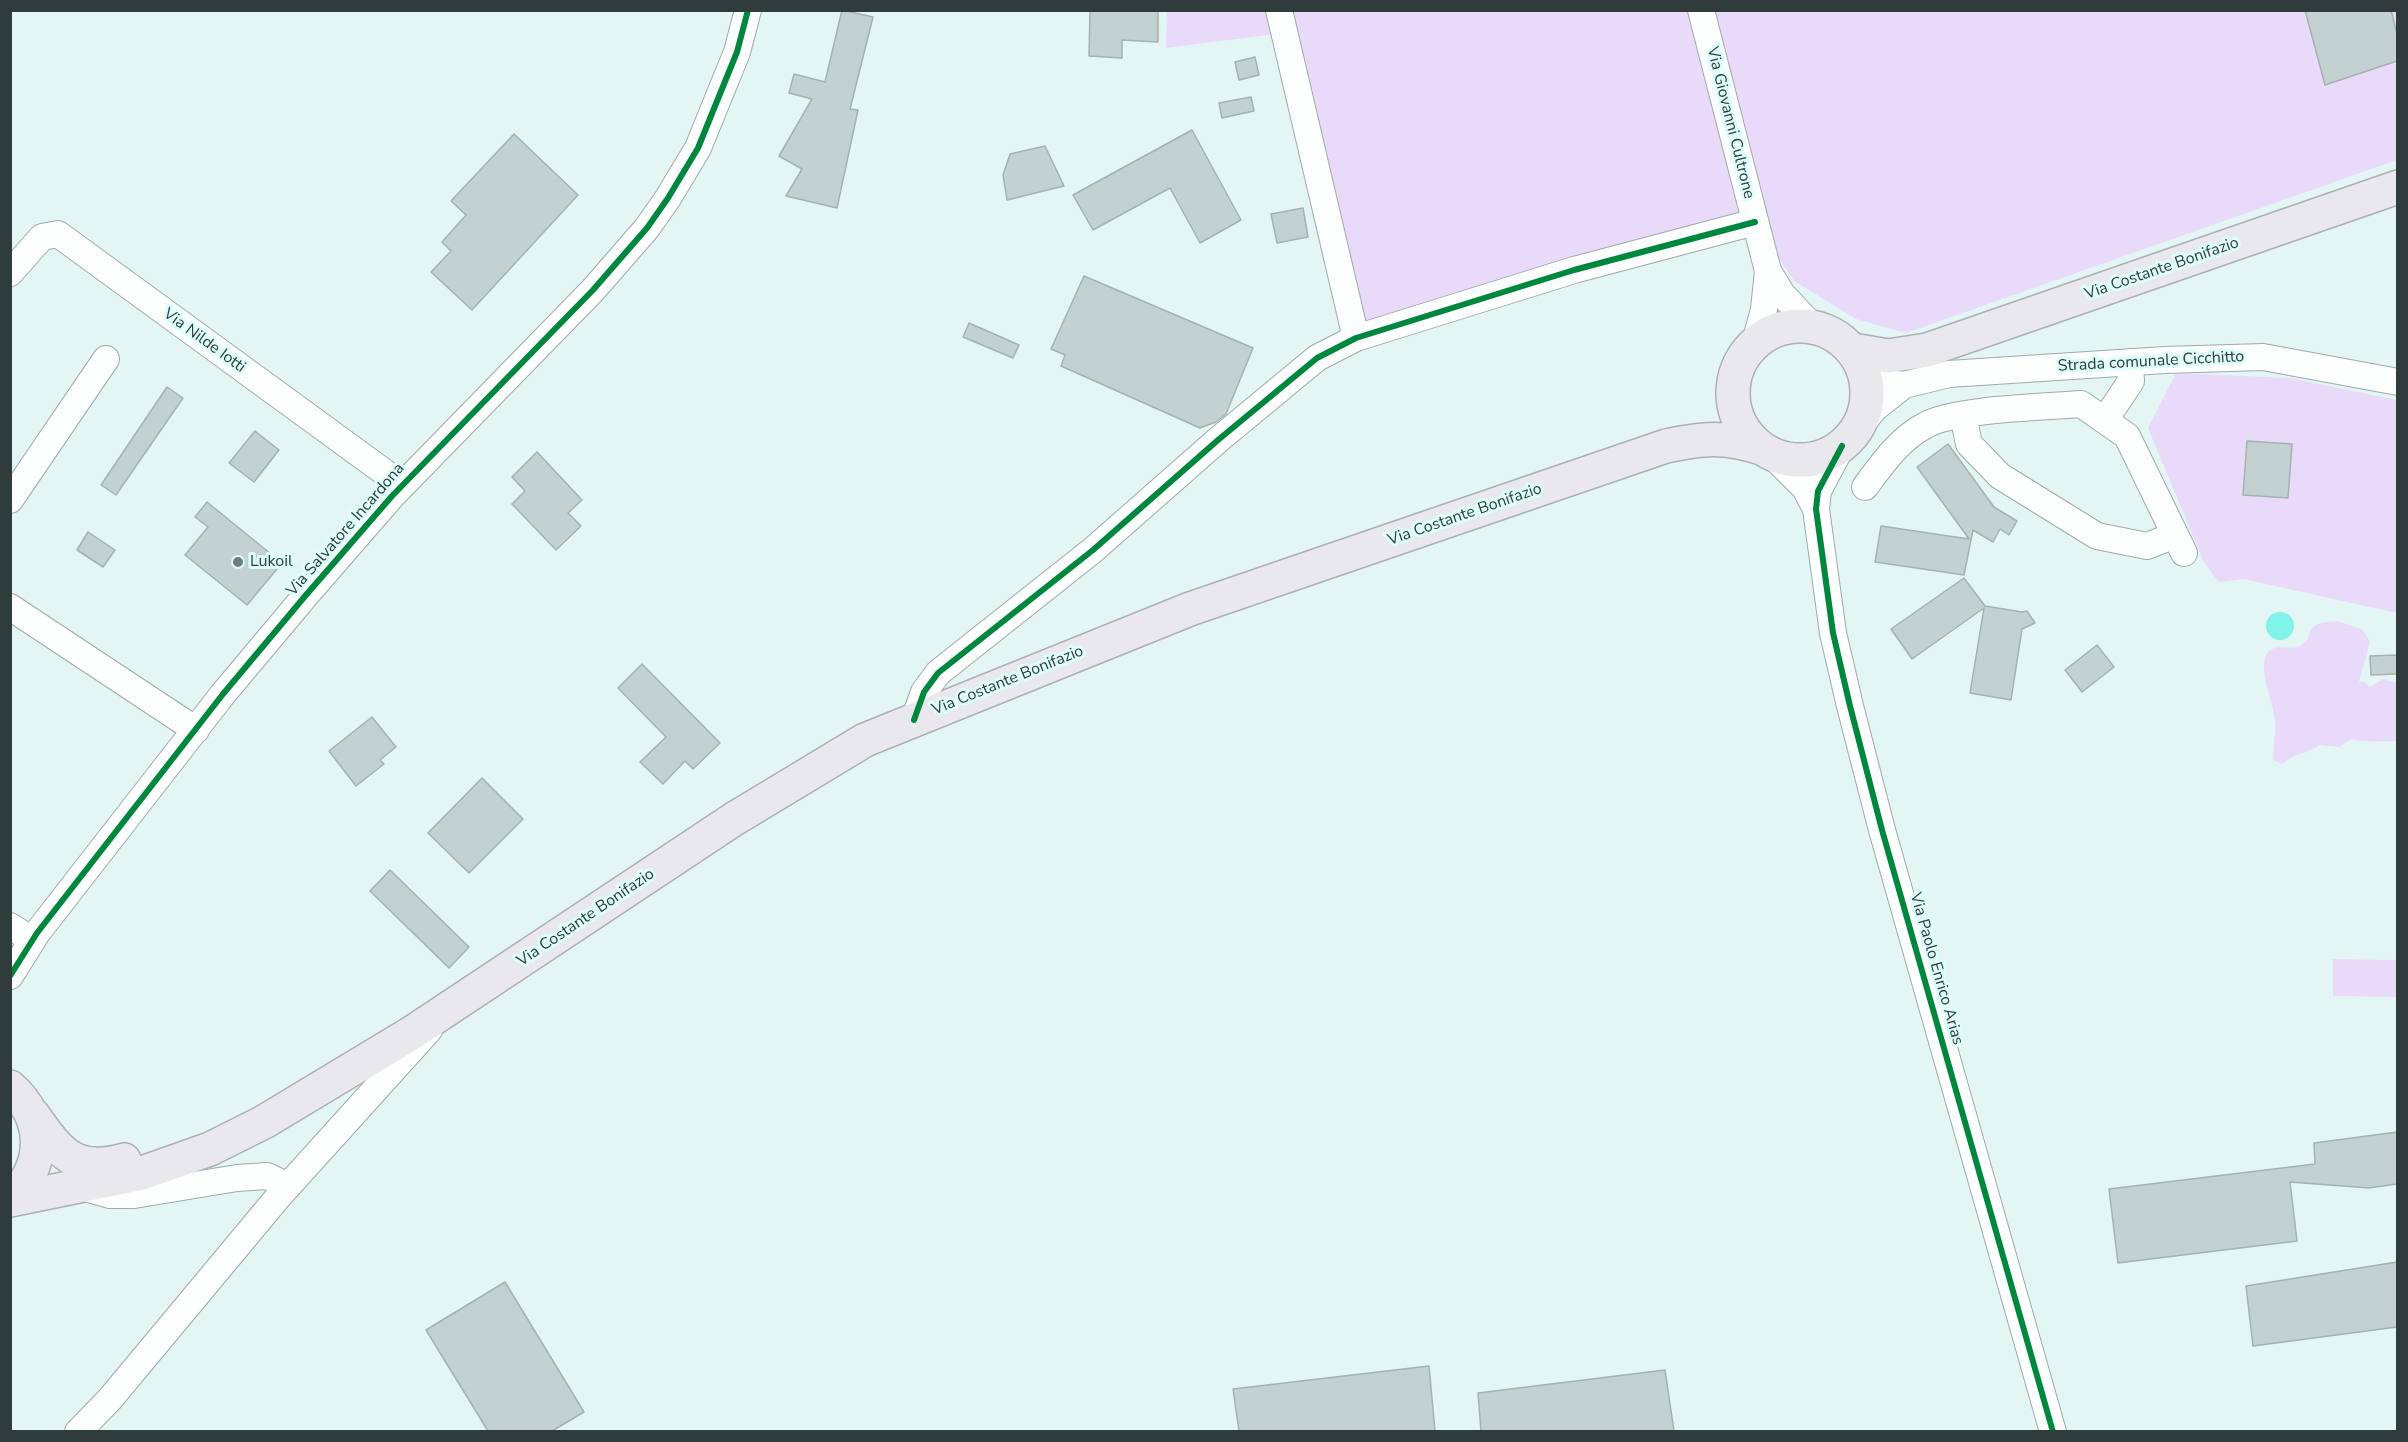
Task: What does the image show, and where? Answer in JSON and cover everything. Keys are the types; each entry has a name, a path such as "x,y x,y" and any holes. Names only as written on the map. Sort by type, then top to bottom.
{"main road":[{"name":"Via Costante Bonifazio","path":"1927,350 2397,188"},
{"path":"1764,450 1742,426 1733,398 1738,368 1755,342 1781,328 1811,326 1834,334 1877,373"},
{"path":"1877,373 1927,350"},
{"path":"1666,446 1704,438 1726,438 1793,460 1827,455 1854,431 1877,373 1888,356 1927,350"},
{"path":"1666,446 1704,424 1719,409 1734,383"},
{"name":"Via Costante Bonifazio","path":"346,1073 447,1010 734,819 865,740 1190,609 1666,446"},
{"path":"19,1094 59,1149 80,1163 103,1166 144,1154 249,1115 346,1073"},
{"path":"10,1200 142,1173 210,1149 264,1122 346,1073"},
{"path":"10,1200 22,1189 36,1162 39,1146 19,1094"}],"street":[{"name":"Via Salvatore Incardona","path":"10,976 32,940 196,729 299,604 402,485 593,290 647,228 698,148 737,52 748,10"},
{"path":"1279,10 1356,338"},
{"name":"Via Giovanni Cultrone","path":"1701,10 1767,271"},
{"path":"914,720 924,692 938,673 1093,550 1218,440 1317,358 1356,338 1574,270 1755,222"},
{"name":"Via Nilde Iotti","path":"10,273 42,237 57,234 402,485"},
{"path":"1767,271 1782,294 1811,326"},
{"path":"1755,342 1764,309 1767,271"},
{"name":"Strada comunale Cicchitto","path":"1877,373 1949,374 2130,362 2263,357 2397,382"},
{"path":"10,500 106,359"},
{"path":"2105,420 2131,381 2130,362"},
{"path":"1865,487 1896,446 1927,424 1963,415 2081,404 2127,436 2179,544 2147,546 2097,536 2000,476 1969,444 1963,415"},
{"path":"1816,509 1818,491 1854,431"},
{"path":"1764,450 1805,489 1816,509"},
{"name":"Via Paolo Enrico Arias","path":"1816,509 1833,633 1850,706 1882,830 2053,1431"},
{"path":"10,606 196,729"},
{"path":"10,926 32,940"},
{"path":"78,1431 110,1399 288,1186 447,1010"},
{"path":"79,1187 110,1195 134,1195 237,1178 267,1176 288,1186"}],"shaded area":[{"path":"1167,10 2397,11 2397,160 1906,333 1856,319 1794,281 1755,222 1356,338 1284,33 1166,48"},
{"path":"2176,373 2290,378 2397,400 2397,613 2244,579 2218,582 2203,560 2148,428"},
{"path":"2338,621 2363,630 2370,642 2359,682 2365,682 2370,687 2383,679 2397,683 2397,741 2351,739 2339,747 2320,745 2282,764 2273,760 2275,720 2264,673 2265,657 2273,649 2300,646 2308,638 2313,627 2318,624"},
{"path":"2333,959 2397,960 2397,997 2333,996"}],"water":[{"path":"2280,612 2290,616 2294,626 2290,636 2280,640 2270,636 2266,626 2270,616"}],"building":[{"path":"842,10 873,17 850,109 858,110 837,208 786,196 802,169 779,156 812,99 789,93 794,74 825,82"},
{"path":"1090,10 1158,10 1158,42 1122,40 1122,58 1089,56"},
{"path":"2305,10 2391,10 2397,34 2397,61 2325,85"},
{"path":"1255,57 1259,75 1239,80 1235,62"},
{"path":"1251,97 1254,111 1222,118 1219,103"},
{"path":"1192,130 1241,220 1200,243 1170,188 1093,230 1073,195"},
{"path":"514,134 578,195 472,310 431,272 451,251 442,242 466,215 451,201"},
{"path":"1045,146 1064,186 1007,200 1003,175 1010,154"},
{"path":"1303,208 1308,237 1277,243 1271,214"},
{"path":"1084,276 1253,348 1226,414 1216,422 1200,428 1061,366 1065,355 1051,349"},
{"path":"969,323 1019,345 1013,358 963,337"},
{"path":"167,387 183,398 116,495 101,485"},
{"path":"255,431 279,450 254,482 229,463"},
{"path":"2247,441 2292,444 2288,498 2243,495"},
{"path":"1948,444 1994,507 2017,521 2009,535 2000,529 1993,542 1973,530 1964,575 1875,562 1881,526 1969,539 1917,467"},
{"path":"537,452 582,500 568,513 581,526 556,550 512,504 525,491 512,477"},
{"path":"207,502 282,563 247,605 185,555 208,527 195,517"},
{"path":"88,532 115,550 103,567 77,550"},
{"path":"1964,578 1985,606 2027,611 2035,623 2022,629 2011,700 1970,693 1984,608 1912,659 1891,629"},
{"path":"2097,645 2114,667 2082,692 2065,670"},
{"path":"2397,655 2397,674 2371,675 2370,656"},
{"path":"642,664 720,743 693,769 685,761 663,784 640,762 666,737 618,688"},
{"path":"372,717 396,747 380,760 384,764 356,786 329,751"},
{"path":"482,778 523,819 469,873 428,833"},
{"path":"390,870 469,947 449,968 370,891"},
{"path":"2397,1132 2397,1184 2369,1188 2290,1182 2297,1241 2118,1263 2109,1189 2315,1164 2314,1143"},
{"path":"2397,1262 2397,1327 2253,1346 2246,1286"},
{"path":"505,1282 584,1412 552,1431 488,1431 426,1330"},
{"path":"1429,1366 1435,1431 1239,1431 1233,1389"},
{"path":"1665,1370 1674,1431 1481,1431 1478,1393"}],"cycle path":[{"path":"10,976 37,933 223,694 306,595 392,496 593,290 647,228 698,148 737,52 748,10"},
{"path":"914,720 924,692 938,673 1093,550 1218,440 1317,358 1356,338 1574,270 1755,222"},
{"path":"1842,446 1818,491 1816,509 1833,633 1882,830 2053,1432"}],"place":[{"name":"Lukoil","path":"238,562"}]}
